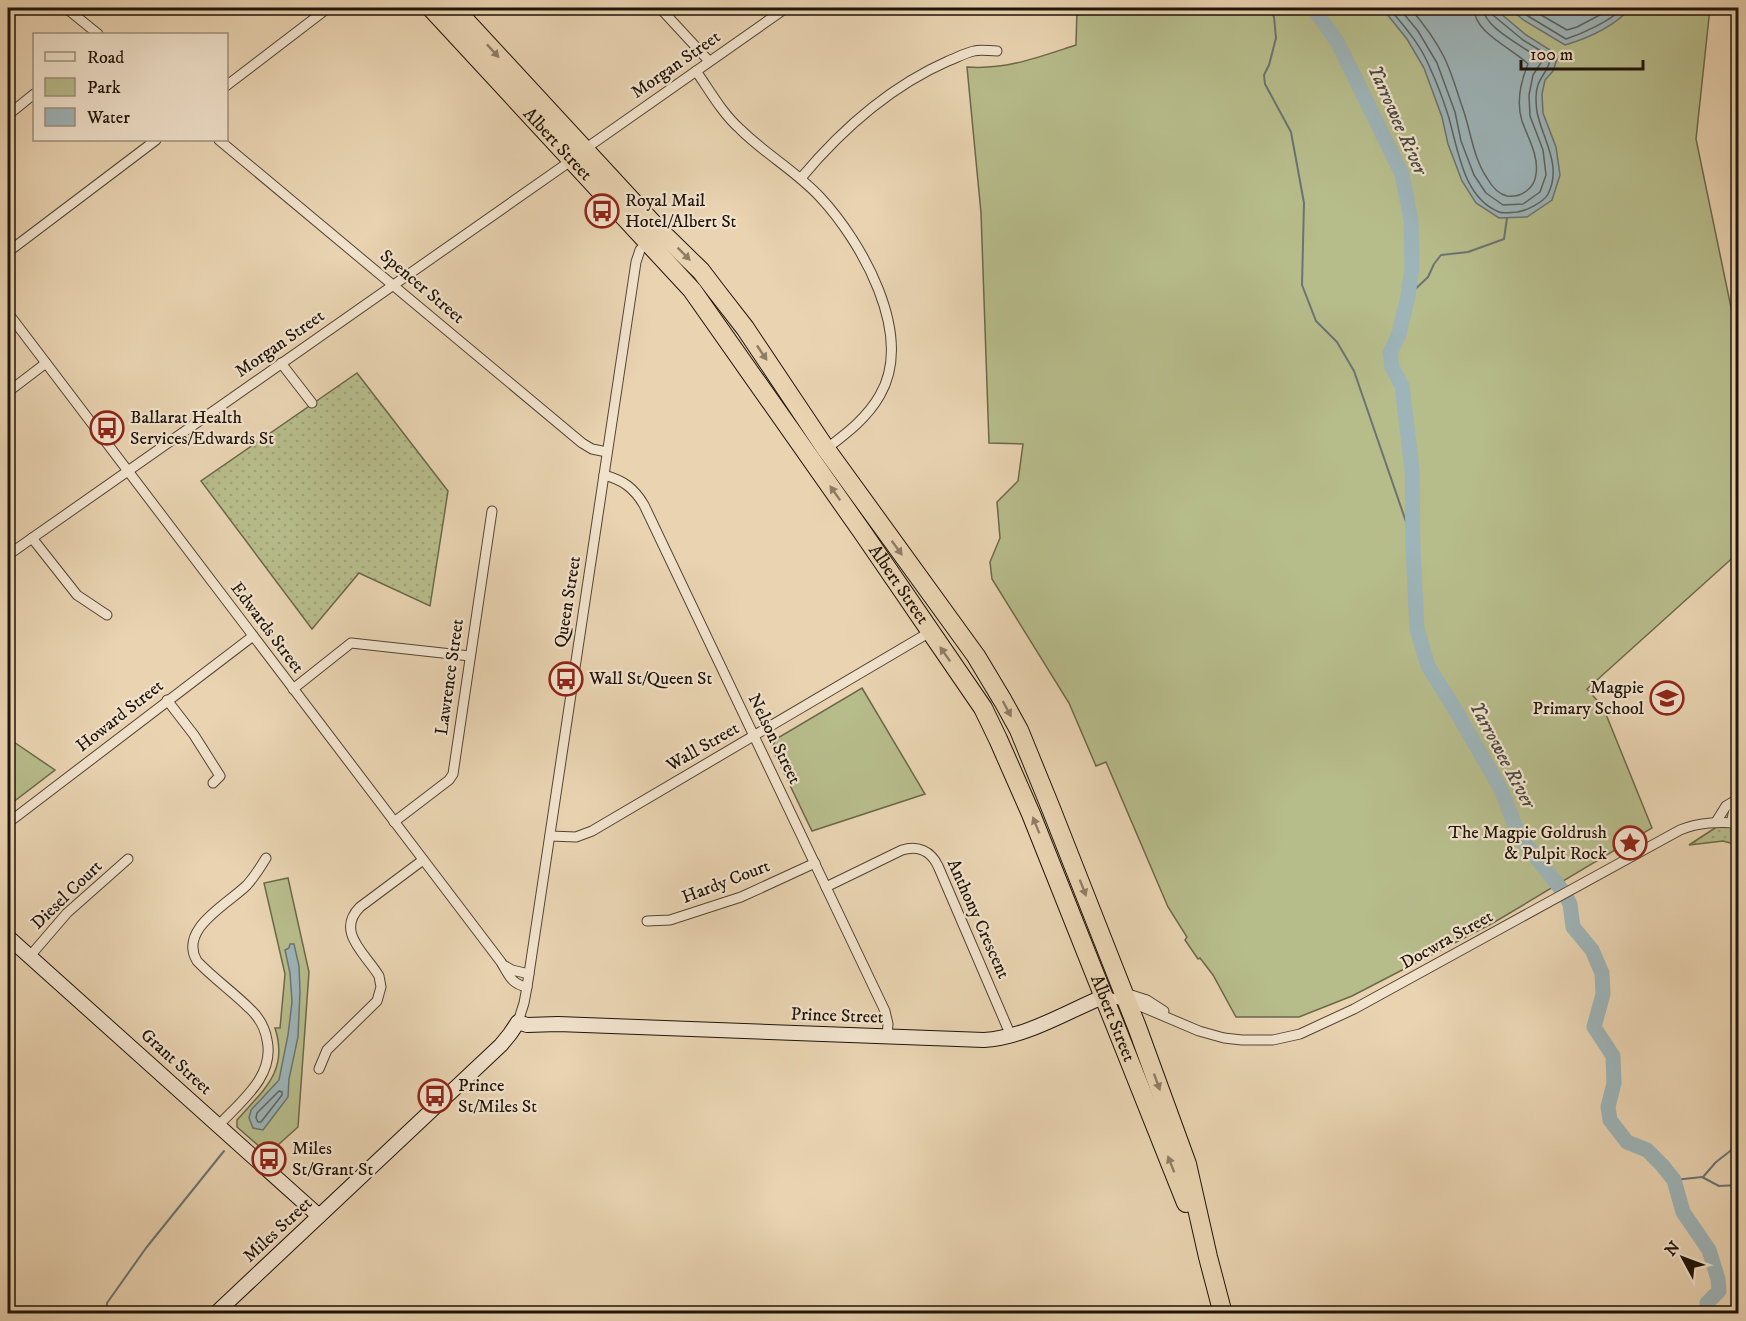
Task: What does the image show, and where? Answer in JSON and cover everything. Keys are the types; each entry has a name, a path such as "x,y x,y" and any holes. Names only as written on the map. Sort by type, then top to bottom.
{"highway":[{"name":"Albert Street","path":"431,8 578,155 653,236 863,533 983,708 1032,814 1208,1257"},
{"name":"Albert Street","path":"454,8 578,155"},
{"name":"Albert Street","path":"653,236 701,271 745,328 878,523 976,656 1003,701 1018,730 1126,997 1187,1164 1223,1314"},
{"path":"863,533 878,523"}],"street":[{"path":"66,8 97,33"},
{"path":"228,84 328,8"},
{"path":"660,8 709,61"},
{"name":"Morgan Street","path":"8,555 786,8"},
{"path":"801,178 841,134 887,96 930,70 969,52 997,51"},
{"path":"696,71 735,124 749,138 801,178 838,218 862,255 884,308 890,337 887,378 880,395 865,417 826,449"},
{"path":"8,115 33,95"},
{"path":"8,252 155,141"},
{"name":"Spencer Street","path":"220,141 582,443 591,449 608,452"},
{"name":"Queen Street","path":"527,987 637,259 640,250 653,236"},
{"name":"Edwards Street","path":"8,313 515,983 527,987"},
{"path":"8,392 46,363"},
{"path":"281,363 312,403"},
{"name":"Nelson Street","path":"604,475 627,484 642,501 885,1011 888,1024 887,1036"},
{"name":"Lawrence Street","path":"394,822 452,776 492,511"},
{"path":"32,538 76,595 107,615"},
{"name":"Wall Street","path":"550,836 576,837 592,831 930,632"},
{"name":"Howard Street","path":"8,823 253,636"},
{"path":"293,689 351,643 470,657"},
{"path":"167,700 194,735 220,776 213,783"},
{"path":"1716,822 1726,807 1738,801"},
{"path":"1735,823 1734,808 1738,801"},
{"name":"Docwra Street","path":"1126,997 1210,1034 1242,1040 1273,1040 1300,1035 1354,1009 1680,830 1716,822 1735,823"},
{"name":"Anthony Crescent","path":"826,886 898,851 915,848 927,852 934,859 941,874 1011,1036"},
{"path":"219,1125 261,1078 268,1061 268,1044 263,1027 252,1011 197,961 193,952 193,940 199,927 245,887 266,858"},
{"name":"Diesel Court","path":"30,956 67,913 128,859"},
{"path":"319,1069 327,1050 375,1004 380,993 379,976 352,938 350,927 353,916 360,908 423,860"},
{"name":"Hardy Court","path":"647,921 670,920 741,897 814,863"},
{"name":"Grant Street","path":"8,937 319,1216"},
{"name":"Edwards Street","path":"501,962 510,970 529,974"},
{"name":"Miles Street","path":"215,1314 501,1045 519,1018 527,987"},
{"path":"1105,996 1126,997"},
{"name":"Prince Street","path":"519,1018 527,1025 558,1024 972,1040 995,1039 1027,1031 1105,996"},
{"name":"Docwra Street","path":"1126,997 1147,1000 1183,1024"},
{"path":"1137,1027 1143,1016 1152,1010"}],"green space":[{"path":"1077,8 1710,8 1696,139 1738,341 1738,553 1587,689 1603,707 1652,828 1493,923 1352,996 1299,1017 1236,1017 1213,975 1185,940 1187,937 1168,907 1106,762 1096,766 1069,703 992,579 990,562 1000,538 997,502 1018,481 1023,444 989,443 981,213 967,67 1009,65 1076,45"},
{"path":"357,373 448,491 430,606 359,573 312,629 201,481"},
{"path":"862,688 925,794 812,831 772,748 776,739"},
{"path":"8,738 55,770 8,806"},
{"path":"1738,813 1738,845 1723,841 1689,845"},
{"path":"288,878 309,972 298,1127 268,1154 237,1127 237,1120 271,1079 279,1057 275,1028 280,1028 285,974 264,883"}],"water":[{"path":"1382,8 1494,8 1526,35 1550,50 1557,59 1553,71 1545,80 1542,94 1543,113 1556,147 1560,175 1552,200 1527,217 1499,218 1476,203 1462,181 1424,68 1407,39"},
{"path":"1508,8 1631,8 1601,31 1565,45"},
{"path":"290,944 294,944 299,966 298,1037 289,1079 288,1097 263,1130 253,1128 249,1118 251,1110 279,1080 292,1002 290,973 285,950"}],"waterway":[{"name":"Yarrowee River","path":"1270,8 1274,17 1276,38 1264,75 1265,84 1291,132 1304,203 1302,285 1316,321 1337,342 1354,371 1413,542"},
{"name":"Yarrowee River","path":"1313,8 1338,43 1402,174 1411,220 1412,268 1408,296 1399,334 1390,353 1392,367 1402,386 1412,469 1417,629 1428,666 1501,789 1519,836 1565,894 1570,904 1573,927 1592,950 1602,973 1603,994 1594,1027 1613,1056 1614,1083 1608,1107 1610,1120 1627,1142 1647,1150 1674,1180 1683,1212 1709,1250 1718,1279 1719,1291 1707,1303 1707,1314"},
{"path":"1408,296 1428,277 1441,255 1468,252 1504,239 1507,218"},
{"path":"1703,1177 1716,1162 1738,1145"},
{"path":"106,1314 107,1303 146,1248 224,1151"},
{"path":"1674,1180 1702,1177 1719,1186 1738,1185"}],"place":[{"name":"Royal Mail Hotel/Albert St","path":"602,211"},
{"name":"Ballarat Health Services/Edwards St","path":"107,428"},
{"name":"Wall St/Queen St","path":"566,679"},
{"name":"Magpie Primary School","path":"1667,698"},
{"name":"The Magpie Goldrush & Pulpit Rock","path":"1630,843"},
{"name":"Prince St/Miles St","path":"435,1096"},
{"name":"Miles St/Grant St","path":"269,1159"}]}
